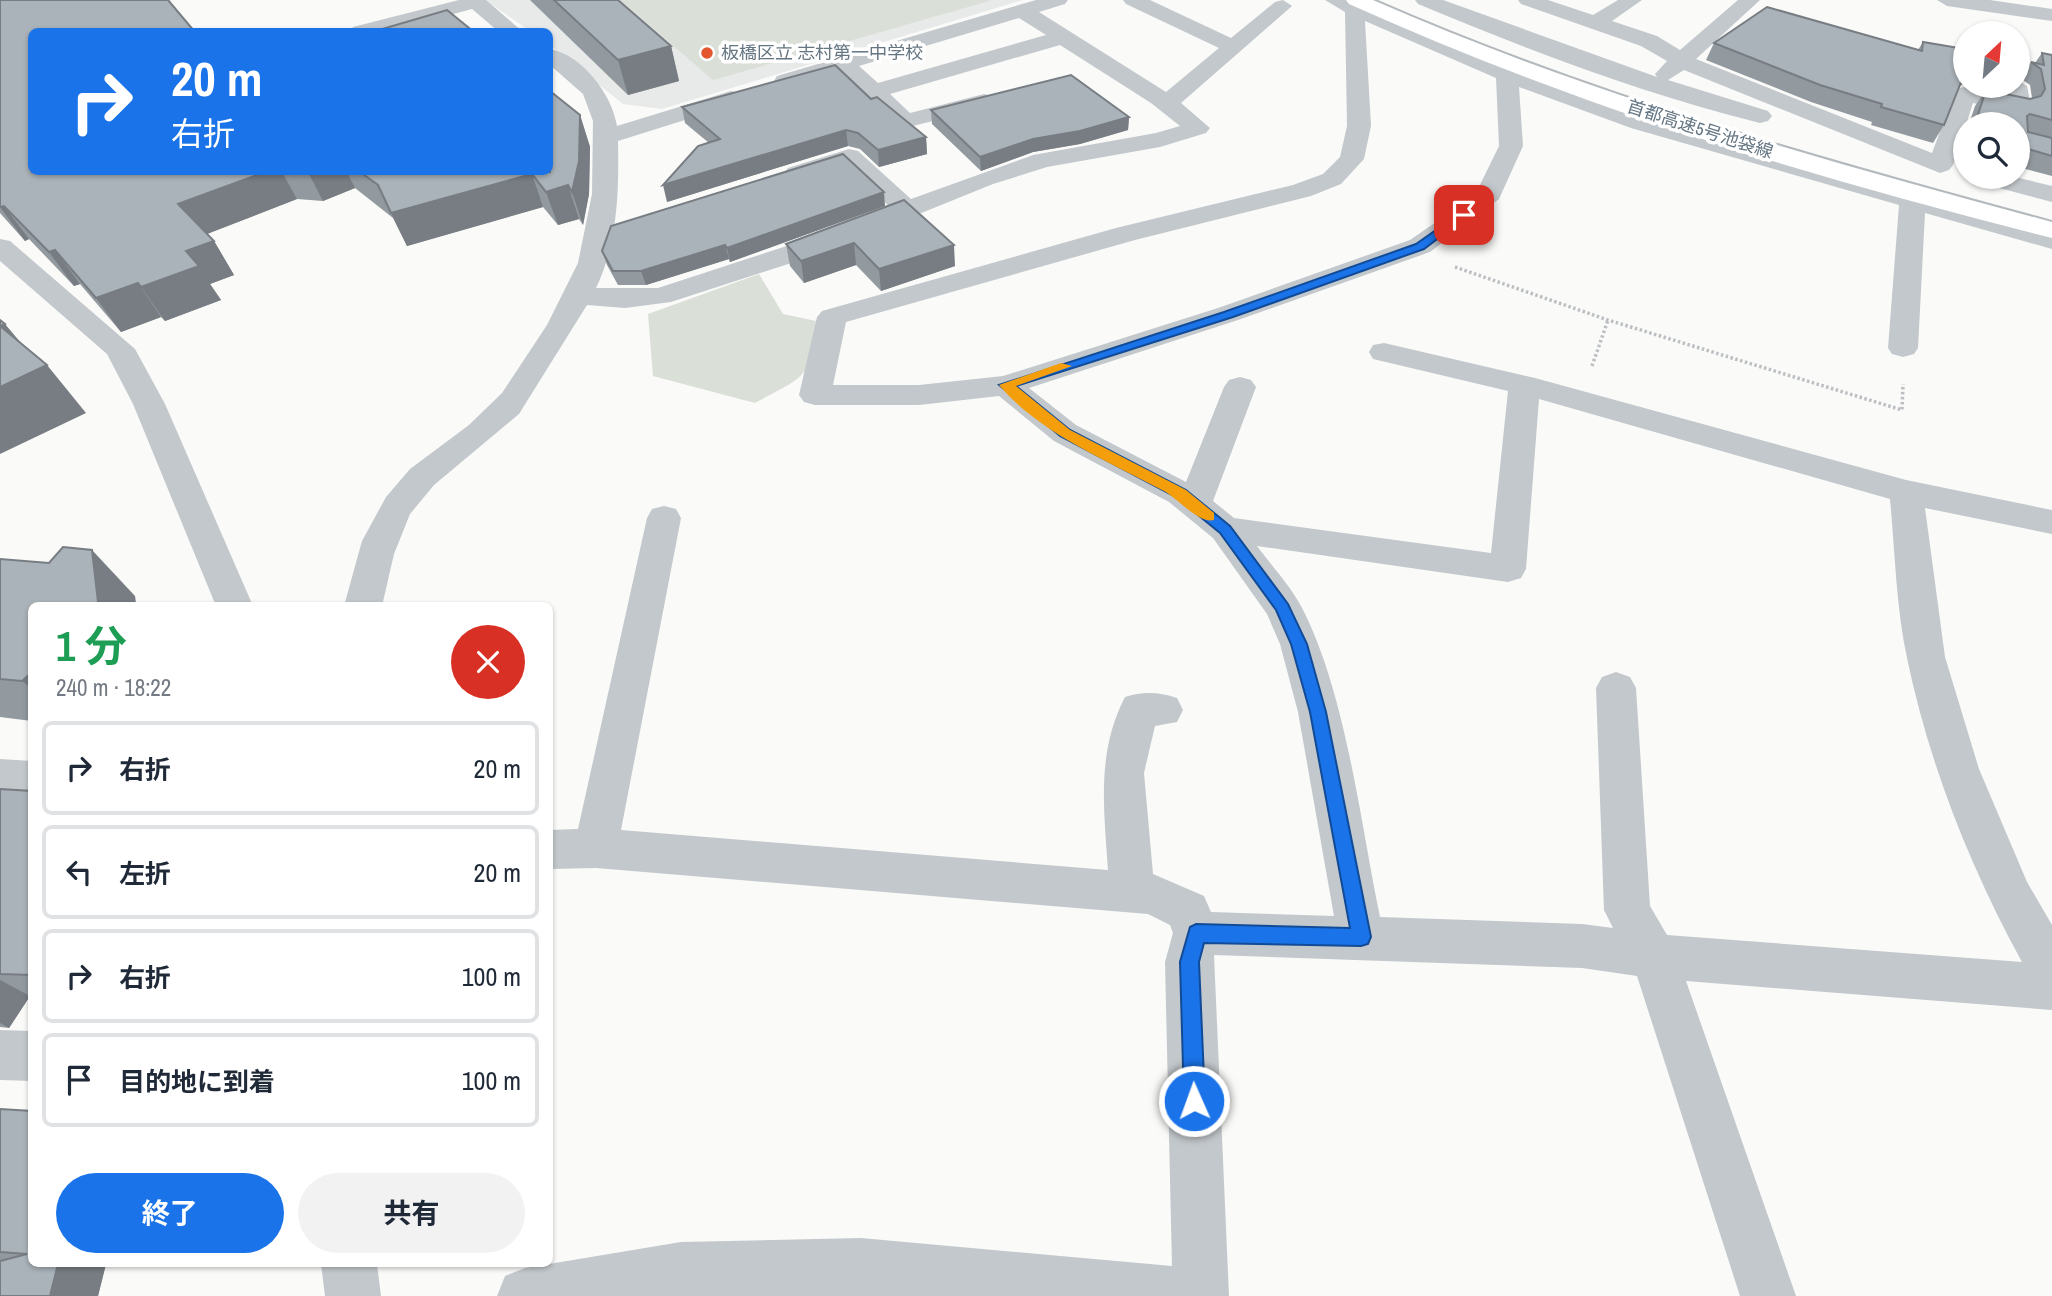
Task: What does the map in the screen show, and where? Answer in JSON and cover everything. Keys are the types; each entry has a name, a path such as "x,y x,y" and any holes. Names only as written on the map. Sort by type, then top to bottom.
{"highway":[{"name":"首都高速5号池袋線","path":"1404,0 1552,57 1783,132"},
{"name":"首都高速5号池袋線","path":"1349,4 1637,109 1754,147 2052,230"},
{"path":"1822,143 2052,205"}],"street":[{"path":"1132,0 1234,47"},
{"path":"1425,0 1505,34 1654,85 1953,168"},
{"path":"1528,0 1649,41 1682,61 1940,165"},
{"path":"1595,23 1632,0"},
{"path":"1654,85 1750,0"},
{"path":"1947,0 2052,15"},
{"path":"376,28 474,1 508,28"},
{"path":"580,296 625,299 661,296 815,246 909,211 984,179 1042,160 1160,140 1198,128 1112,67 1063,37 1040,3 606,137"},
{"path":"1349,4 1359,126 1352,159 1332,179 1302,191 1126,234 832,317 814,395 919,395 1006,385 1228,314 1420,246 1486,199 1511,146 1507,74"},
{"path":"1349,4 1507,74 1639,123 2052,241"},
{"path":"1166,104 1282,6"},
{"path":"2002,8 2005,21"},
{"path":"873,92 1063,37"},
{"path":"364,602 377,544 398,505 426,472 471,440 508,407 580,296 614,229 606,188 606,137 601,107 590,89 571,69 553,57"},
{"path":"843,63 905,121 1009,94"},
{"path":"1087,74 1112,67"},
{"path":"1982,98 2019,106 2018,98"},
{"path":"1940,165 1953,140"},
{"path":"771,181 849,156 909,211"},
{"path":"2030,188 2052,194"},
{"path":"1903,348 1912,202"},
{"path":"0,247 120,349 149,404 233,602"},
{"path":"1384,352 1581,400 1906,492 2052,522"},
{"path":"1006,385 1065,433 1181,494 1225,529 1283,608 1299,644 1318,712 1361,937"},
{"path":"1225,529 1377,548 1508,569 1524,385"},
{"path":"1194,505 1240,387"},
{"path":"1906,492 1926,657 1958,769 2009,894 2052,970"},
{"path":"596,848 664,518"},
{"path":"1616,688 1627,909 1654,956 1768,1296"},
{"path":"1132,892 1123,773 1139,709 1163,710"},
{"path":"0,777 28,779"},
{"path":"553,849 596,848 1132,892 1152,894 1188,911 1196,933 1189,962 1201,1296"},
{"path":"1196,933 1582,946 1654,956 2052,987"},
{"path":"0,1055 28,1056"},
{"path":"525,1296 681,1270 860,1266 1188,1296"},
{"path":"349,1267 353,1296"}],"path":[{"path":"1410,250 1608,320 1902,410 1903,348"},
{"path":"1581,400 1608,320"}],"shaded area":[{"name":"板橋区立 志村第一中学校","path":"485,0 1023,0 662,109 623,104 553,47 553,28 526,28"},
{"path":"620,0 988,0 989,1 713,80"},
{"path":"759,274 783,314 816,321 808,366 795,381 755,403 653,376 648,314"}],"building":[{"path":"0,0 168,0 192,28 28,28 28,175 257,175 178,204 214,241 186,251 199,266 141,287 138,283 96,298 55,250 49,252 4,206 0,207"},
{"path":"554,0 618,0 671,46 618,60"},
{"path":"1767,7 1922,51 1923,42 1953,47 1955,98 1944,125 1881,107 1882,104 1820,85 1714,43"},
{"path":"447,10 469,28 386,28"},
{"path":"2042,53 2052,55 2052,120 2030,112 1979,112 1983,98 2030,99 2041,96 2045,89 2041,69 2031,62 2044,65"},
{"path":"835,65 871,99 877,97 926,137 878,150 858,133 846,130 663,185 698,146 720,139 682,107"},
{"path":"1071,75 1129,117 1080,131 1033,139 980,157 931,110"},
{"path":"553,93 580,115 579,161 572,192 568,185 546,192 533,175 553,175"},
{"path":"2030,132 2052,138 2052,156 2030,150"},
{"path":"843,154 884,192 727,248 725,245 641,271 613,271 602,251 611,226"},
{"path":"364,175 528,175 391,213 378,185"},
{"path":"904,200 954,245 879,269 854,243 801,261 786,244"},
{"path":"0,326 47,365 0,387"},
{"path":"63,547 92,550 98,602 28,602 28,676 22,681 0,679 0,559 49,563"},
{"path":"0,789 28,791 28,975 0,974"},
{"path":"0,1109 28,1111 28,1267 57,1267 50,1296 0,1296 0,1261 27,1254 0,1252"}],"slow traffic":[{"path":"1065,366 1006,385 1065,433 1181,494 1209,516"}],"place":[{"name":"板橋区立 志村第一中学校","path":"707,53"}],"route":[{"path":"1194,1101 1189,962 1196,933 1361,937 1318,712 1299,644 1283,608 1225,529 1181,494 1065,433 1006,385 1228,314 1420,246 1464,215"}]}
